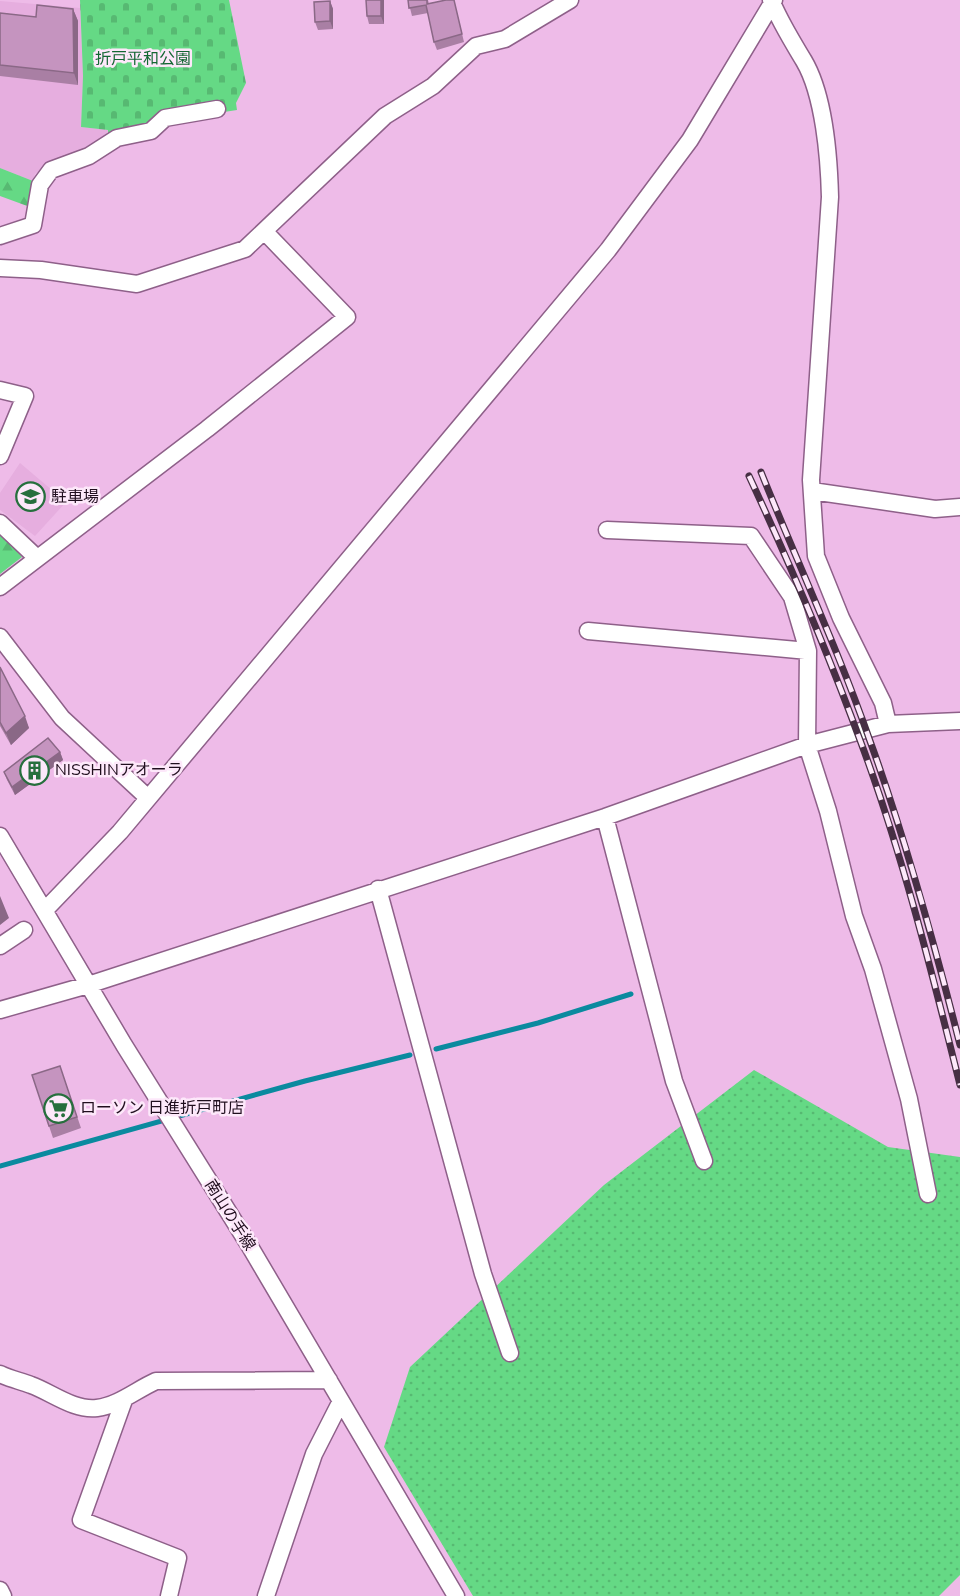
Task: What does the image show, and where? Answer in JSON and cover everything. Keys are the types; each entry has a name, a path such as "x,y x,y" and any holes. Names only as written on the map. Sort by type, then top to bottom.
{"street":[{"path":"0,268 41,270 137,284 245,249 376,124 433,86 476,46 505,39 570,0"},
{"path":"772,1 796,51 804,62 819,106 829,155 829,209 812,491 816,556 841,618 883,703 888,724"},
{"path":"45,910 148,798 608,249 690,140 772,1"},
{"path":"0,236 33,225 40,184 51,170 89,156 117,138 150,131 165,118 217,109"},
{"path":"0,587 207,429 348,317 265,232"},
{"path":"0,390 25,396 0,456"},
{"path":"812,491 935,509 960,507"},
{"path":"0,523 37,558"},
{"path":"607,530 751,536 792,597 808,651 807,745 828,811 854,916 873,969 903,1077 928,1194"},
{"path":"588,631 808,651"},
{"path":"0,637 62,717 148,798"},
{"path":"0,1010 88,985 605,817 807,745 888,724 960,721"},
{"path":"605,817 674,1081 704,1161"},
{"name":"南山の手線","path":"0,836 88,985 249,1245 456,1596"},
{"path":"378,889 483,1274 510,1353"},
{"path":"0,946 24,930"},
{"path":"0,1374 31,1384 65,1401 95,1408 124,1400 136,1390 156,1381 329,1380"},
{"path":"124,1400 81,1520 178,1558 169,1596"},
{"path":"266,1596 314,1454 340,1401"},
{"path":"0,1590 3,1596"}],"shaded area":[{"path":"0,1 80,8 83,76 81,127 109,130 96,148 45,166 35,174 33,181 0,168"},
{"name":"駐車場","path":"20,463 66,502 35,536 0,510 0,493"}],"green space":[{"name":"折戸平和公園","path":"80,0 229,0 246,83 236,103 237,110 224,112 223,103 187,109 148,127 108,134 108,130 81,127 83,76"},
{"path":"0,168 33,181 30,207 0,196"},
{"path":"0,531 22,557 0,574"},
{"path":"754,1070 888,1147 960,1157 960,1575 939,1596 473,1596 384,1447 410,1367 604,1185"}],"building":[{"path":"366,0 381,0 381,16 367,16"},
{"path":"408,0 427,0 427,4 454,0 462,34 434,42 426,5 409,8"},
{"path":"330,1 330,21 315,22 314,2"},
{"path":"37,5 73,9 74,73 0,65 0,13 36,17"},
{"path":"0,667 25,716 6,733 0,722"},
{"path":"48,738 60,752 12,787 4,772"},
{"name":"ローソン 日進折戸町店","path":"60,1066 77,1117 49,1126 32,1075"}],"waterway":[{"path":"436,1049 538,1023 631,994"},
{"path":"0,1166 305,1081 410,1055"}],"railway":[{"path":"761,472 845,673 883,778 919,892 960,1045"},
{"path":"749,476 821,640 875,782 915,911 960,1085"}],"place":[{"name":"駐車場","path":"30,497"},
{"name":"NISSHINアオーラ","path":"34,770"},
{"name":"ローソン 日進折戸町店","path":"59,1108"}]}
